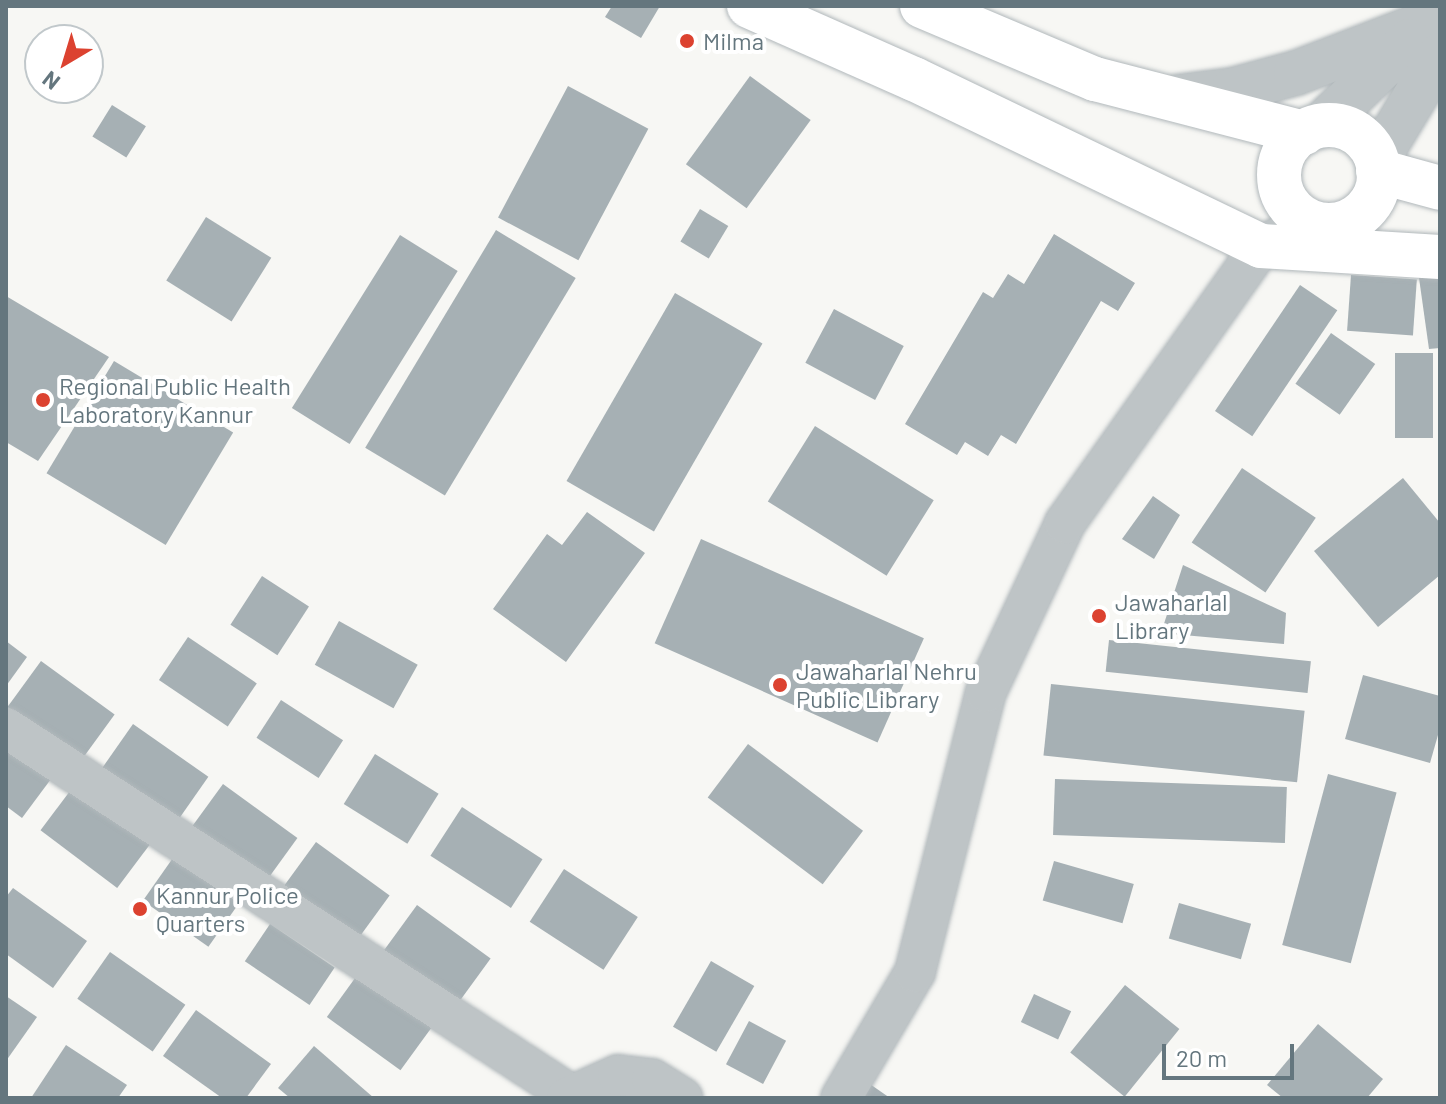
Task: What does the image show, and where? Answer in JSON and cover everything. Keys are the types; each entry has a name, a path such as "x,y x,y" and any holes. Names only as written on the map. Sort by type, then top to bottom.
{"main road":[{"path":"749,6 1142,187 1261,246 1440,257"},
{"path":"922,6 1095,79 1311,130 1341,126 1356,133 1377,166 1376,194 1367,209 1315,218 1282,193 1280,162 1311,130"},
{"path":"1377,166 1440,188"},
{"path":"1142,187 1315,218 1440,234"}],"street":[{"path":"1169,98 1233,90 1436,29"},
{"path":"1311,130 1436,29"},
{"path":"1377,166 1436,29"},
{"path":"841,1098 915,972 986,692 1065,523 1261,246 1315,218"},
{"path":"6,728 569,1097 618,1075 652,1079 683,1098"}],"building":[{"path":"612,6 660,6 641,38 605,17"},
{"path":"750,76 811,120 747,208 686,164"},
{"path":"568,86 648,129 578,260 498,218"},
{"path":"112,105 146,126 126,158 92,136"},
{"path":"700,209 728,226 709,259 680,242"},
{"path":"206,217 271,258 232,321 166,281"},
{"path":"496,230 576,278 445,496 365,448"},
{"path":"1054,234 1135,283 1118,311 1101,301 1016,444 1001,435 988,456 965,442 957,455 905,424 983,292 993,298 1008,274 1024,284"},
{"path":"400,235 458,271 350,444 292,408"},
{"path":"1351,275 1417,280 1413,335 1347,331"},
{"path":"1440,275 1440,348 1429,349 1419,278"},
{"path":"1300,285 1337,310 1252,436 1215,411"},
{"path":"675,293 762,344 654,531 566,481"},
{"name":"Regional Public Health Laboratory Kannur","path":"6,296 109,357 38,461 6,442"},
{"path":"834,309 904,346 875,400 805,363"},
{"path":"1331,333 1375,364 1340,415 1295,384"},
{"path":"1395,353 1433,353 1433,438 1395,438"},
{"path":"114,361 233,433 166,545 47,473"},
{"path":"815,426 934,500 887,576 768,501"},
{"path":"1242,468 1316,518 1265,592 1192,543"},
{"path":"1403,478 1440,523 1440,575 1378,627 1314,551"},
{"path":"1153,496 1180,515 1154,559 1122,539"},
{"path":"587,512 645,553 566,662 493,609 547,534 562,545"},
{"path":"701,539 924,638 878,742 655,643"},
{"path":"1183,565 1286,613 1284,644 1161,633"},
{"path":"262,576 309,606 277,655 230,625"},
{"path":"339,621 418,665 393,708 315,665"},
{"path":"188,637 257,683 228,727 159,680"},
{"path":"1109,640 1311,661 1308,693 1106,672"},
{"path":"6,641 27,657 6,686"},
{"path":"41,661 115,714 81,761 7,707"},
{"path":"1363,675 1440,696 1440,728 1430,763 1345,739"},
{"path":"1051,684 1305,711 1297,782 1043,756"},
{"path":"281,700 343,740 319,778 256,738"},
{"path":"133,724 208,777 176,823 100,771"},
{"path":"748,744 863,831 823,884 708,798"},
{"path":"6,746 51,779 22,818 6,806"},
{"path":"375,754 439,794 407,844 344,804"},
{"path":"1328,774 1397,792 1351,963 1282,945"},
{"path":"1055,779 1287,787 1285,843 1053,835"},
{"path":"223,784 297,838 264,884 189,830"},
{"path":"73,787 150,845 117,888 41,830"},
{"path":"462,807 543,859 511,908 430,856"},
{"path":"316,842 390,895 356,942 282,888"},
{"path":"175,855 241,901 208,947 143,901"},
{"path":"1054,861 1134,884 1122,923 1043,900"},
{"path":"564,869 638,917 603,970 530,922"},
{"path":"13,888 87,941 53,988 6,954 6,897"},
{"path":"1179,903 1251,924 1241,959 1169,939"},
{"path":"417,905 491,958 457,1005 383,951"},
{"path":"270,924 335,968 310,1005 245,961"},
{"path":"110,952 185,1005 153,1051 77,999"},
{"path":"711,961 754,986 716,1052 673,1027"},
{"path":"358,974 432,1027 400,1070 327,1017"},
{"path":"1125,985 1179,1029 1125,1097 1070,1053"},
{"path":"1034,994 1071,1011 1058,1039 1021,1022"},
{"path":"6,996 37,1017 6,1061"},
{"path":"196,1010 271,1064 246,1098 222,1098 163,1056"},
{"path":"749,1021 786,1041 763,1084 726,1064"},
{"path":"1318,1024 1383,1079 1367,1098 1283,1098 1267,1085"},
{"path":"66,1045 127,1085 118,1098 31,1098"},
{"path":"314,1046 374,1098 290,1098 278,1088"},
{"path":"867,1082 890,1098 856,1098"}],"place":[{"name":"Milma","path":"687,41"},
{"name":"Regional Public Health Laboratory Kannur","path":"43,400"},
{"name":"Jawaharlal Library","path":"1099,616"},
{"name":"Jawaharlal Nehru Public Library","path":"780,685"},
{"name":"Kannur Police Quarters","path":"140,909"}]}
